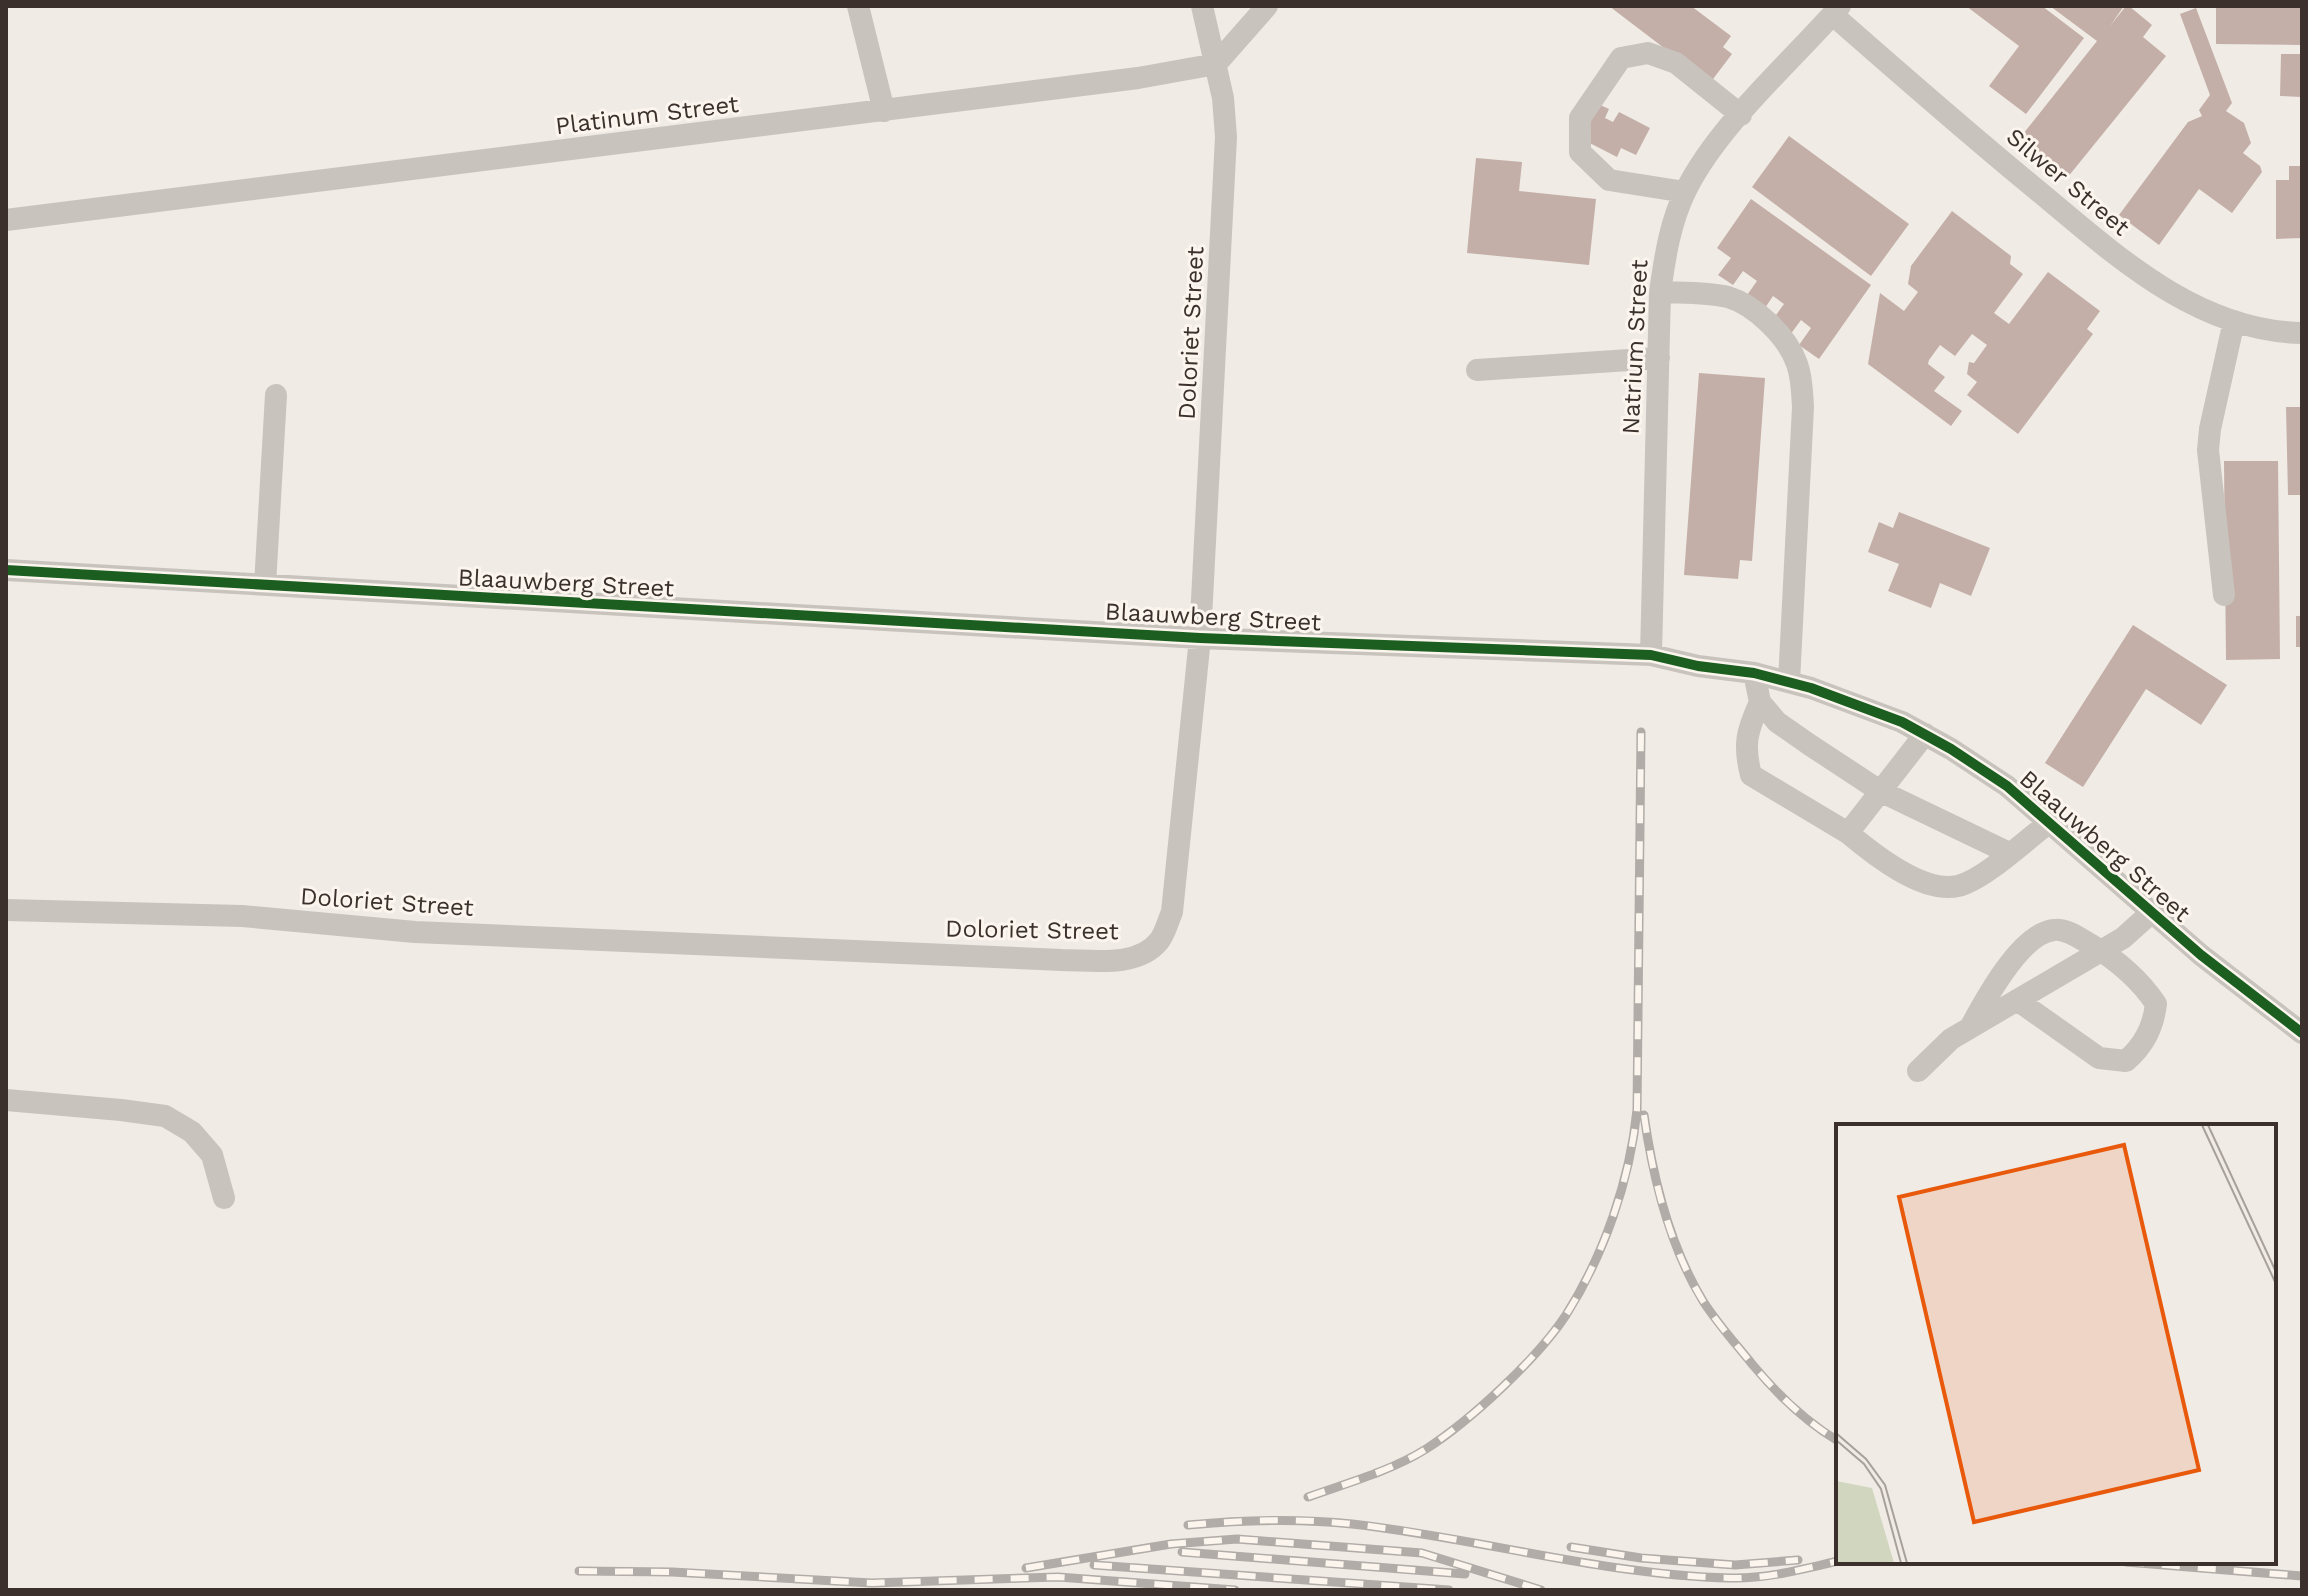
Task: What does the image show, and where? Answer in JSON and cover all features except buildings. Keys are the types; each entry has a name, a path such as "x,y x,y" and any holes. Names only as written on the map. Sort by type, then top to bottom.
{"street":[{"path":"858,6 884,111"},
{"name":"Doloriet Street","path":"6,910 242,916 415,932 1117,961 1143,953 1159,942 1172,912 1200,638 1226,137 1223,98 1202,6"},
{"path":"1216,64 1267,6"},
{"name":"Natrium Street","path":"1651,655 1660,292 1666,250 1685,192 1707,154 1836,10"},
{"name":"Silwer Street","path":"1836,10 1989,151 2127,264 2161,288 2234,321 2262,329 2302,333"},
{"path":"1685,192 1609,180 1580,152 1580,118 1621,58 1648,53 1676,63 1741,115"},
{"name":"Platinum Street","path":"6,220 1066,89 1216,64"},
{"path":"1660,292 1712,295 1738,301 1767,322 1786,343 1797,362 1803,407 1789,682"},
{"path":"2224,595 2208,450 2234,321"},
{"path":"1477,370 1659,358"},
{"path":"265,585 276,395"},
{"name":"Blaauwberg Street","path":"6,570 1200,638 1651,655 1698,666 1754,673 1862,706 1925,734 2007,786 2255,999 2302,1033"},
{"path":"1754,673 1760,702 1777,722 1880,791 2009,853"},
{"path":"1760,702 1747,733 1745,754 1751,775 1848,833 1910,876 1945,887 1957,886 1974,879 2050,822"},
{"path":"1848,833 1925,734"},
{"path":"1918,1071 1951,1039 2123,938 2152,912"},
{"path":"1971,1026 2016,957 2040,934 2055,929 2071,933 2101,951 2145,986 2156,1004 2154,1022 2140,1048 2126,1061 2099,1058 2017,1000"},
{"path":"6,1100 165,1116 192,1132 212,1155 224,1198"}],"railway":[{"path":"1308,1497 1398,1464 1444,1437 1521,1369 1554,1332 1592,1268 1621,1190 1637,1110 1641,732"},
{"path":"1644,1115 1664,1211 1681,1257 1703,1301 1771,1385 1836,1440"},
{"path":"1188,1525 1270,1520 1352,1524 1635,1570 1730,1578 1785,1573 1836,1561"},
{"path":"1026,1568 1171,1544 1237,1539 1422,1553 1541,1590"},
{"path":"1571,1547 1641,1558 1735,1565 1798,1560"},
{"path":"1182,1552 1465,1574"},
{"path":"2151,1564 2302,1576"},
{"path":"1094,1565 1449,1590"},
{"path":"579,1571 672,1572 872,1583 1058,1577 1235,1590"}],"cycle path":[{"path":"6,570 1200,638 1651,655 1698,666 1754,673 1811,688 1902,722 1951,749 2007,786 2201,955 2302,1033"}]}
